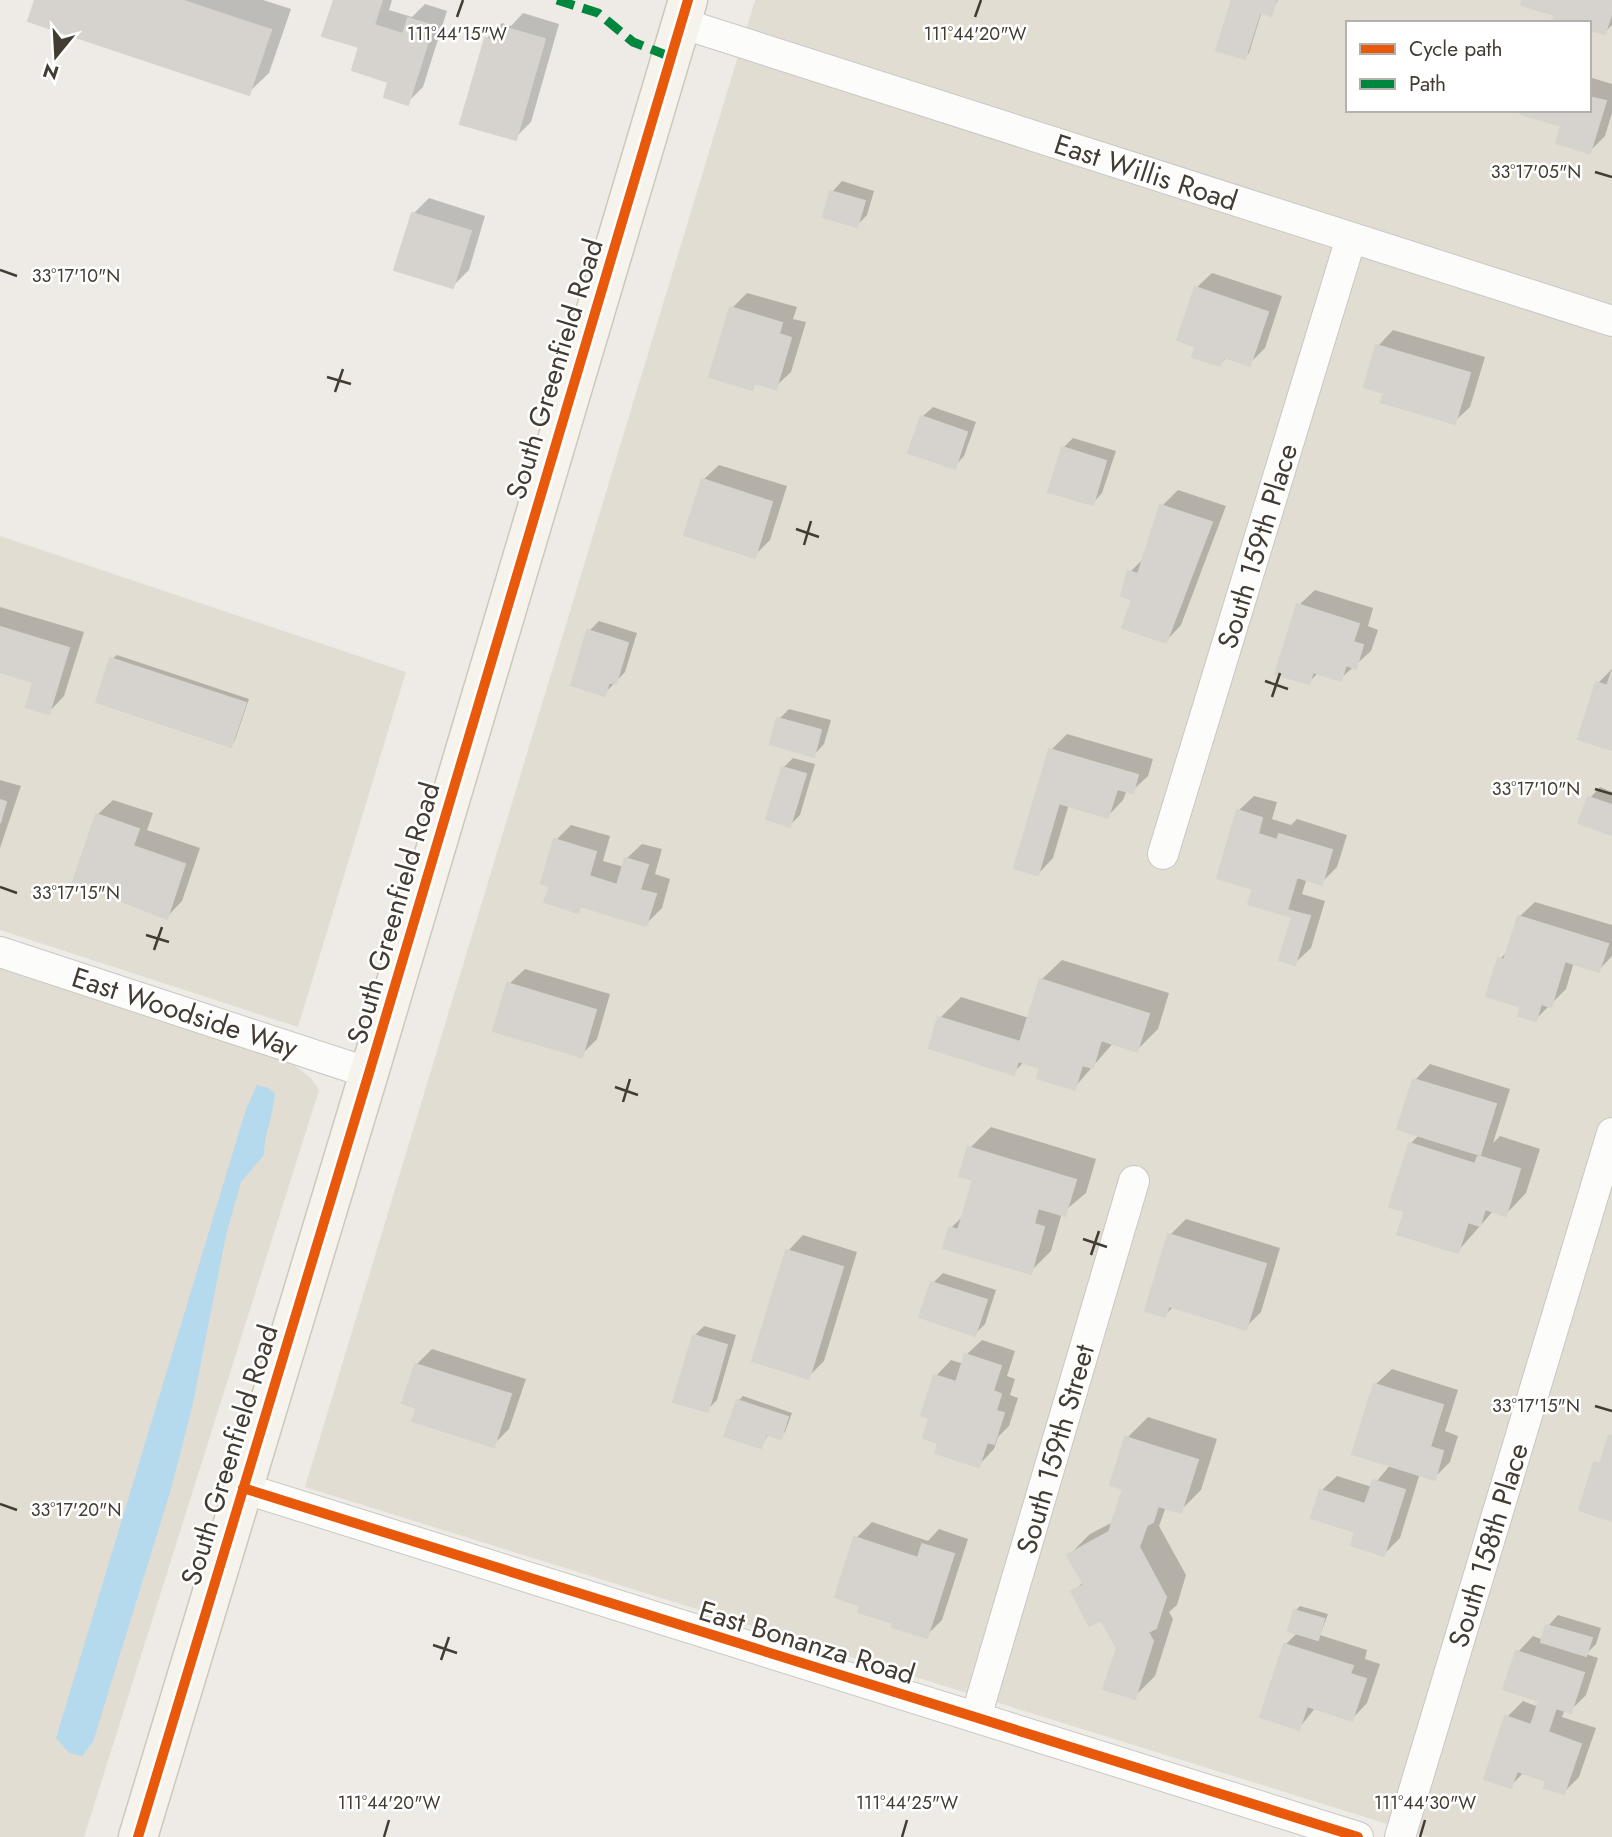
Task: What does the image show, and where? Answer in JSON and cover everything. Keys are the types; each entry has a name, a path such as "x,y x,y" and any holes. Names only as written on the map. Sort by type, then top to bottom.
{"main road":[{"name":"South Greenfield Road","path":"138,1837 369,1073 684,12"}],"street":[{"name":"East Willis Road","path":"684,12 1351,238 1612,321"},
{"name":"South 159th Place","path":"1163,854 1351,238"},
{"name":"East Woodside Way","path":"0,951 369,1073"},
{"name":"South 158th Place","path":"1400,1837 1612,1133"},
{"name":"South 159th Street","path":"976,1717 1134,1181"},
{"name":"East Bonanza Road","path":"243,1488 1358,1837"}],"shaded area":[{"path":"755,0 1612,0 1612,1837 1429,1837 305,1487"},
{"path":"0,536 406,672 298,1027 0,930"},
{"path":"0,967 290,1062 311,1078 319,1090 84,1837 0,1837"}],"water":[{"path":"257,1085 268,1088 275,1094 264,1155 241,1182 226,1235 192,1408 171,1489 93,1742 82,1756 69,1753 56,1738 246,1109"}],"building":[{"path":"35,0 181,0 271,30 249,95 28,21"},
{"path":"334,0 382,0 374,25 403,34 408,18 433,26 408,105 384,97 388,82 352,70 359,47 322,36"},
{"path":"1232,0 1276,0 1271,16 1260,12 1245,59 1216,50"},
{"path":"1522,0 1612,0 1612,12 1605,34 1591,30 1591,21 1560,21 1553,19 1555,15 1521,5"},
{"path":"506,28 545,39 516,140 460,124 485,38 502,43"},
{"path":"1591,97 1606,101 1590,153 1556,143 1561,126 1521,114 1591,112"},
{"path":"830,191 865,201 857,227 823,217"},
{"path":"412,213 471,231 453,288 394,270"},
{"path":"1195,287 1268,312 1250,366 1224,357 1220,366 1192,357 1196,347 1177,340"},
{"path":"730,307 782,323 779,334 791,338 776,389 754,383 752,390 709,377"},
{"path":"1376,345 1470,373 1455,424 1381,402 1384,393 1364,387"},
{"path":"921,416 967,432 955,469 908,453"},
{"path":"1062,447 1106,461 1093,505 1048,492"},
{"path":"702,479 772,502 755,558 684,535"},
{"path":"1160,505 1212,522 1166,643 1122,628 1132,600 1121,596 1128,571 1138,574"},
{"path":"1297,604 1359,624 1353,642 1363,645 1356,669 1346,665 1341,681 1313,672 1309,684 1275,674"},
{"path":"0,627 69,648 49,714 26,707 33,682 0,672"},
{"path":"587,630 628,643 616,684 609,682 605,696 571,685"},
{"path":"110,658 246,703 231,747 96,702"},
{"path":"1612,671 1612,750 1578,739 1596,682 1607,686"},
{"path":"777,718 821,730 814,757 770,744"},
{"path":"1049,749 1138,775 1133,793 1117,789 1108,818 1059,803 1038,875 1014,868"},
{"path":"782,767 806,774 790,827 766,819"},
{"path":"1588,797 1612,805 1612,835 1578,823"},
{"path":"0,800 6,802 0,823"},
{"path":"1237,810 1262,818 1258,834 1277,840 1279,834 1332,850 1322,885 1297,877 1287,910 1310,916 1295,965 1279,960 1292,917 1248,904 1253,889 1217,878"},
{"path":"96,814 139,829 133,846 185,864 167,919 73,882"},
{"path":"554,839 596,852 589,876 617,885 625,858 648,865 640,890 656,894 646,926 580,906 578,913 544,902 550,886 541,883"},
{"path":"1518,916 1608,944 1599,972 1565,961 1551,1007 1541,1004 1536,1021 1518,1016 1521,1007 1486,996 1498,958 1504,960"},
{"path":"1040,979 1149,1014 1137,1052 1101,1040 1093,1068 1082,1065 1075,1090 1037,1078 1040,1068 1018,1061 1014,1075 929,1048 938,1017 1020,1042"},
{"path":"507,983 596,1010 582,1057 493,1031"},
{"path":"1413,1079 1496,1104 1480,1155 1397,1129"},
{"path":"1409,1143 1475,1164 1478,1156 1520,1169 1506,1216 1485,1209 1480,1226 1468,1222 1458,1253 1397,1234 1405,1211 1389,1207"},
{"path":"968,1147 1076,1180 1065,1216 1038,1208 1034,1224 1044,1227 1031,1274 943,1248 949,1227 958,1230 973,1180 959,1176"},
{"path":"1168,1234 1266,1264 1246,1330 1169,1306 1165,1317 1145,1311"},
{"path":"786,1250 843,1267 809,1379 752,1361"},
{"path":"931,1282 987,1300 975,1336 919,1317"},
{"path":"693,1335 727,1345 708,1412 673,1402"},
{"path":"965,1354 1001,1366 993,1391 1001,1394 996,1411 1004,1413 994,1444 987,1442 979,1467 935,1453 938,1443 923,1438 929,1418 921,1415 934,1375 956,1382"},
{"path":"415,1364 511,1394 494,1447 412,1421 417,1408 402,1403"},
{"path":"1374,1384 1443,1405 1430,1447 1443,1451 1435,1480 1352,1454"},
{"path":"737,1400 788,1417 781,1439 766,1434 761,1448 724,1436"},
{"path":"1609,1435 1612,1436 1612,1521 1579,1510 1594,1462 1600,1464"},
{"path":"1125,1437 1198,1460 1181,1513 1158,1506 1153,1522 1147,1525 1139,1547 1166,1597 1156,1628 1148,1632 1153,1641 1135,1699 1103,1689 1117,1648 1101,1620 1089,1626 1071,1591 1084,1585 1067,1555 1109,1532 1123,1489 1110,1485"},
{"path":"1373,1480 1405,1490 1384,1556 1351,1545 1355,1532 1311,1518 1320,1490 1365,1504"},
{"path":"854,1537 918,1558 922,1544 954,1554 927,1638 858,1612 860,1606 835,1597"},
{"path":"1294,1610 1324,1619 1318,1640 1288,1631"},
{"path":"1546,1625 1592,1638 1586,1656 1541,1642"},
{"path":"1284,1644 1353,1666 1350,1674 1366,1679 1352,1721 1307,1706 1299,1730 1260,1717"},
{"path":"1516,1651 1584,1673 1571,1713 1556,1708 1548,1732 1581,1744 1564,1794 1544,1788 1546,1781 1517,1771 1511,1788 1484,1779 1505,1716 1531,1725 1539,1701 1503,1689"}],"marked path":[{"path":"557,0 598,13 633,42 671,57"}],"cycle path":[{"path":"138,1837 369,1073 688,0"},
{"path":"243,1488 1358,1837"}]}
